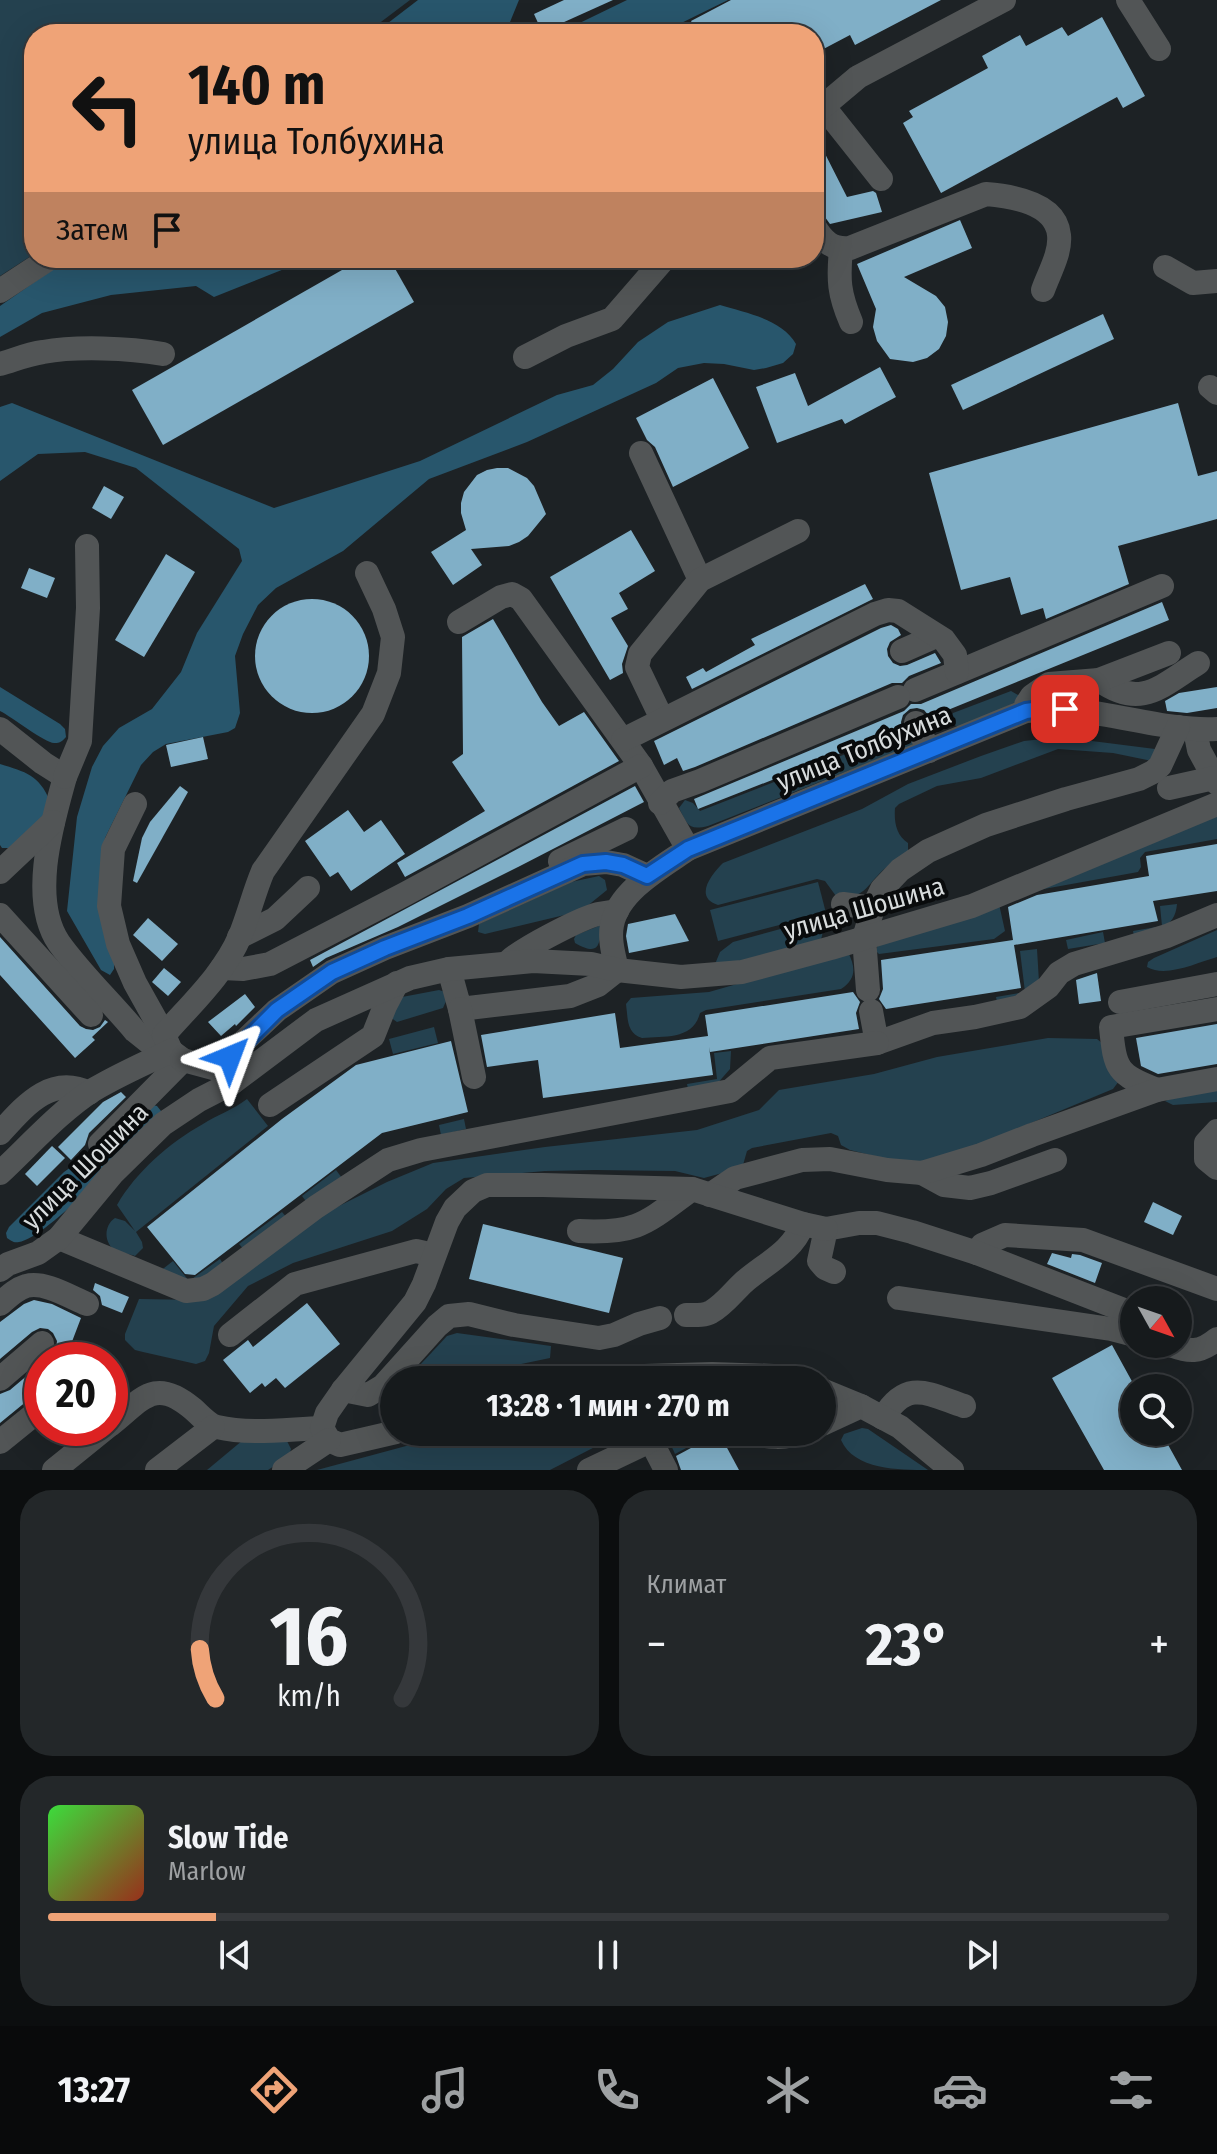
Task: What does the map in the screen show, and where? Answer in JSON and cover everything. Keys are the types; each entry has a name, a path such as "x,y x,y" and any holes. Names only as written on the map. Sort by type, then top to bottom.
{"street":[{"path":"824,105 858,77 1004,0"},
{"path":"1128,0 1159,49"},
{"path":"824,117 881,179"},
{"path":"824,240 841,249 850,248 986,194 1008,195 1038,207 1053,218 1059,234 1057,252 1043,290"},
{"path":"841,249 841,298 851,322"},
{"path":"1165,267 1193,283 1217,281"},
{"path":"0,291 35,268"},
{"path":"525,357 566,336 612,319 656,268"},
{"path":"0,364 40,352 62,350 163,354"},
{"path":"641,453 700,580"},
{"path":"662,719 637,667 640,654 700,580 798,531"},
{"path":"87,546 88,622 80,741 65,777 53,822 44,900 49,923 58,941 135,1031 150,1043 173,1049 226,1076 240,1045 277,1010 332,972 583,864 606,862 623,865 647,876"},
{"path":"100,1144 154,1087 239,937 263,871 373,714 389,673 393,637 367,573"},
{"path":"660,803 672,791 1162,586"},
{"path":"459,622 501,597 512,594 521,599 641,766 688,849"},
{"path":"623,740 888,610 898,611 944,640 955,655 957,672"},
{"path":"902,651 936,636"},
{"path":"1026,711 1032,696 1049,684 1099,680 1169,653"},
{"path":"1099,680 1127,694 1148,693 1198,663"},
{"name":"улица Толбухина","path":"617,911 647,876 688,849 1026,711 1048,708 1082,711 1197,729"},
{"path":"916,723 929,751"},
{"path":"1169,788 1215,780 1199,750 1197,729"},
{"path":"877,1043 864,938 882,889 900,870 928,851 986,825 1139,779 1160,766 1197,729"},
{"path":"5,740 65,777"},
{"path":"222,968 243,969 270,964 641,766"},
{"path":"135,804 113,849 109,906 118,944 129,970 173,1049"},
{"name":"улица Шошина","path":"0,1270 38,1253 59,1238 112,1174 163,1124 199,1100 226,1076 316,1020 410,978 449,969 508,962 591,964 681,977 742,972 972,906 1217,804"},
{"path":"0,872 53,822"},
{"path":"545,882 556,863 626,829"},
{"path":"239,937 275,919 308,888"},
{"path":"843,904 873,908"},
{"path":"460,1009 570,996 598,985 617,970 611,931 617,911"},
{"name":"улица Шошина","path":"508,962 521,952 582,921 597,914 617,911"},
{"path":"0,915 91,1015"},
{"path":"59,1238 186,1291 203,1289 316,1207 388,1160 421,1150 730,1091 770,1058 877,1043 933,1023 1020,1007 1074,964 1167,936 1217,915"},
{"path":"449,969 474,1077"},
{"path":"270,1105 373,1036 397,983"},
{"path":"1120,1002 1217,984"},
{"path":"1157,1090 1129,1079 1119,1069 1111,1027 1217,1009"},
{"path":"0,1173 89,1093 173,1049"},
{"path":"579,1231 630,1229 735,1178 802,1160 830,1159 922,1173 981,1155 1157,1090 1217,1079"},
{"path":"0,1133 45,1092 64,1087 89,1093"},
{"path":"1217,1131 1206,1143 1206,1159 1217,1168"},
{"path":"922,1173 944,1185 970,1188 1055,1160"},
{"path":"284,1470 326,1434 327,1413 415,1302 455,1208 473,1191 487,1185 543,1185 701,1192 815,1227"},
{"path":"686,1315 703,1315 713,1311 787,1249 800,1232 815,1227 859,1223 877,1223 977,1253 1120,1309"},
{"path":"815,1227 819,1261 834,1272"},
{"path":"977,1253 982,1245 1005,1235 1083,1240 1217,1289"},
{"path":"230,1335 295,1284 416,1251 434,1255"},
{"path":"0,1304 29,1285 46,1288 87,1304"},
{"path":"899,1298 1120,1331"},
{"path":"343,1390 368,1395 383,1386 449,1316 469,1314 514,1325 599,1338 660,1318"},
{"path":"1192,1336 1217,1338"},
{"path":"1192,1350 1206,1347 1217,1338"},
{"path":"0,1379 24,1358"},
{"path":"883,1418 902,1396 918,1391 964,1406"},
{"path":"128,1410 151,1392 161,1392 183,1401 213,1427 326,1434 340,1445 380,1436"},
{"path":"836,1396 900,1427 952,1470"},
{"path":"836,1418 861,1406"},
{"path":"0,1442 24,1423"},
{"path":"157,1470 213,1427"},
{"path":"54,1470 83,1446"},
{"path":"589,1470 639,1446"},
{"path":"662,1446 666,1470"}],"shaded area":[{"path":"0,0 410,0 378,24 24,24 24,260 0,276"},
{"path":"418,0 519,0 509,24 388,23"},
{"path":"627,0 728,0 679,24 578,24"},
{"path":"55,268 287,268 214,297 196,286 111,295 42,313 0,337 0,306"},
{"path":"720,305 762,318 782,328 796,344 793,354 783,363 754,370 704,363 678,368 656,383 527,442 429,479 343,551 276,588 258,605 235,656 240,713 235,728 166,744 153,752 141,765 105,838 98,905 114,958 114,969 110,975 101,970 67,911 77,817 92,767 103,746 119,728 152,709 181,672 197,633 242,561 239,549 136,468 85,452 38,454 0,481 0,407 12,403 274,508 420,461 557,395 593,385 638,342 668,322"},
{"path":"0,687 60,724 65,729 66,737 58,743 50,742 0,711"},
{"path":"1011,691 1018,695 1018,701 961,728 952,724 950,719 953,713"},
{"path":"907,730 914,743 911,746 708,826 692,827 679,808 685,800 700,811"},
{"path":"1084,740 1155,749 1152,761 1113,753 1058,749 981,778 937,786 899,804 895,808 896,823 898,832 908,843 908,853 886,867 866,889 857,894 836,896 825,881 817,879 718,905 707,897 707,885 723,863 862,809 908,784 1024,741"},
{"path":"0,764 31,776 41,785 50,801 48,811 12,848 2,848 0,845"},
{"path":"1217,816 1217,839 1145,852 1140,858 1138,872 1010,895 999,904 1005,931 994,939 879,954 876,951 881,934"},
{"path":"599,876 605,880 607,890 586,907 573,913 485,934 478,932 479,924 571,882"},
{"path":"818,882 826,913 718,941 710,910"},
{"path":"1177,904 1168,924 1134,936 1133,931 1162,926 1160,906"},
{"path":"810,921 821,926 820,941 720,967 715,964 720,952 733,942"},
{"path":"601,925 596,947 589,949 575,943 576,935"},
{"path":"1217,930 1217,957 1172,970 1147,967 1154,958"},
{"path":"1103,932 1105,943 1068,949 1066,940"},
{"path":"1037,949 1039,982 1033,990 997,1002 996,997 1025,992 1020,951"},
{"path":"848,952 853,973 841,989 706,1010 700,1013 691,1028 677,1035 642,1038 633,1033 629,1024 626,1004 631,998 709,992"},
{"path":"439,990 445,992 447,999 443,1008 397,1022 390,1017 402,997"},
{"path":"434,1027 438,1043 393,1054 389,1039"},
{"path":"1048,1038 1097,1039 1102,1043 1119,1081 1113,1089 978,1145 911,1165 850,1150 841,1145 838,1136 831,1133 752,1148 747,1151 743,1165 737,1169 704,1178 675,1171 595,1170 464,1178 446,1189 427,1209 392,1231 293,1263 248,1286 214,1326 205,1361 196,1364 135,1350 125,1340 139,1299 196,1300 319,1216 433,1163 697,1130 759,1110 779,1090 874,1074 937,1057"},
{"path":"731,1051 730,1069 716,1085 688,1089 687,1084 717,1079 714,1053"},
{"path":"1217,1082 1217,1102 1173,1105 1165,1101"},
{"path":"247,1099 268,1126 136,1232 143,1248 135,1256 112,1248 106,1234 115,1218 125,1221 135,1231 117,1205 144,1170 178,1140"},
{"path":"148,1104 157,1106 161,1117 92,1187 32,1237 17,1242 7,1238 9,1227 64,1172 74,1165 86,1166 98,1160"},
{"path":"464,1119 466,1129 441,1135 439,1125"},
{"path":"336,1170 342,1178 308,1204 302,1196"},
{"path":"282,1212 288,1219 246,1252 239,1244"},
{"path":"220,1259 225,1267 194,1285 159,1272 173,1261 189,1281"},
{"path":"457,1333 551,1346 550,1358 511,1366 419,1366 447,1336"},
{"path":"862,1428 928,1470 878,1466 856,1457 841,1440 844,1434"},
{"path":"243,1440 287,1441 291,1449 289,1456 268,1470 207,1470"},
{"path":"406,1446 597,1446 550,1470 317,1470"},
{"path":"671,1446 690,1446 675,1454"}],"building":[{"path":"564,0 613,0 560,24 538,24 534,14"},
{"path":"731,0 941,0 855,45 850,35 824,49 824,24 693,24 691,21"},
{"path":"1102,17 1145,96 1123,108 1117,97 941,193 903,123 913,117 909,111 988,68 982,56 1020,35 1026,46 1062,27 1068,36"},
{"path":"824,152 847,197 873,191 882,212 830,224 824,216"},
{"path":"960,220 972,248 904,277 936,296 945,307 948,322 946,336 939,349 927,358 913,362 890,359 877,341 873,327 876,309 857,264"},
{"path":"346,268 395,268 414,302 163,445 132,390"},
{"path":"1103,314 1114,339 963,410 951,385"},
{"path":"880,367 896,397 845,424 842,419 777,443 756,387 795,373 808,406"},
{"path":"713,378 749,448 673,487 655,447 647,440 636,418"},
{"path":"1178,403 1198,476 1217,471 1217,519 1118,546 1129,584 1046,619 1043,608 1021,615 1010,577 961,590 929,473"},
{"path":"497,468 508,468 527,478 534,486 546,514 519,542 509,546 471,549 482,565 453,585 431,552 466,530 461,513 464,492 477,475"},
{"path":"104,486 124,497 111,519 92,508"},
{"path":"631,530 655,571 619,593 628,609 611,618 628,646 622,664 623,673 610,680 550,577"},
{"path":"166,554 195,572 144,657 115,640"},
{"path":"29,568 55,578 47,598 21,588"},
{"path":"865,584 873,599 692,689 686,677 703,668 706,672 755,645 751,639"},
{"path":"312,599 334,604 352,616 364,634 369,656 364,678 352,696 334,708 312,713 290,708 272,696 260,678 255,656 260,634 272,616 290,604"},
{"path":"1162,602 1169,620 930,717 924,710 910,709 903,715 902,729 698,809 694,799 904,711 911,704 921,704"},
{"path":"493,619 559,726 584,712 619,761 405,877 397,863 485,811 452,762 463,754 462,637"},
{"path":"891,625 901,635 890,642 887,649 893,663 907,665 935,653 941,663 909,676 902,683 892,683 695,767 683,771 677,758 664,765 654,741"},
{"path":"1217,687 1217,708 1187,713 1167,711 1165,701 1179,693"},
{"path":"203,737 208,759 171,767 166,745"},
{"path":"180,786 188,792 137,883 133,881 142,838 150,822"},
{"path":"635,786 644,802 313,967 310,960"},
{"path":"348,810 364,832 381,820 405,854 351,891 338,872 330,877 305,841"},
{"path":"1217,844 1217,891 1153,901 1158,921 1014,945 1021,988 886,1009 879,999 883,989 881,960 1013,940 1008,907 1037,895 1149,876 1146,856"},
{"path":"675,914 689,941 629,953 626,936 628,924"},
{"path":"148,918 178,944 162,961 133,935"},
{"path":"0,937 80,1026 93,1030 105,1020 108,1022 92,1037 95,1040 75,1058 0,975"},
{"path":"164,968 181,982 168,996 152,982"},
{"path":"1097,973 1101,1001 1079,1004 1076,980"},
{"path":"853,992 860,1002 856,1013 859,1029 710,1052 709,1047 713,1075 543,1098 538,1060 487,1067 481,1035 615,1013 620,1048 708,1036 705,1015"},
{"path":"245,994 255,1007 221,1036 208,1022"},
{"path":"1217,1024 1217,1064 1158,1074 1141,1066 1136,1038"},
{"path":"451,1041 468,1112 382,1133 195,1275 185,1274 147,1227 282,1119 356,1065"},
{"path":"121,1092 126,1097 89,1133 85,1145 71,1160 58,1147 103,1102"},
{"path":"52,1146 65,1158 37,1186 25,1174"},
{"path":"1153,1202 1182,1216 1173,1235 1144,1222"},
{"path":"483,1224 623,1258 609,1313 469,1279"},
{"path":"1052,1253 1071,1258 1072,1254 1080,1255 1102,1263 1095,1283 1047,1264"},
{"path":"95,1283 129,1297 122,1313 102,1305 100,1296 93,1290"},
{"path":"34,1300 52,1304 81,1318 72,1342 57,1342 53,1333 40,1328 0,1359 0,1322"},
{"path":"307,1303 340,1344 285,1388 276,1378 265,1387 262,1383 250,1393 223,1360 248,1340 253,1347"},
{"path":"1112,1345 1128,1374 1120,1374 1120,1446 1169,1446 1182,1470 1104,1470 1052,1378"},
{"path":"24,1378 24,1403 0,1423 0,1394"},
{"path":"695,1446 726,1446 739,1470 681,1470 676,1456"}],"route":[{"path":"230,1057 277,1010 332,972 583,864 606,862 623,865 647,876 688,849 1026,711 1065,709"}]}
